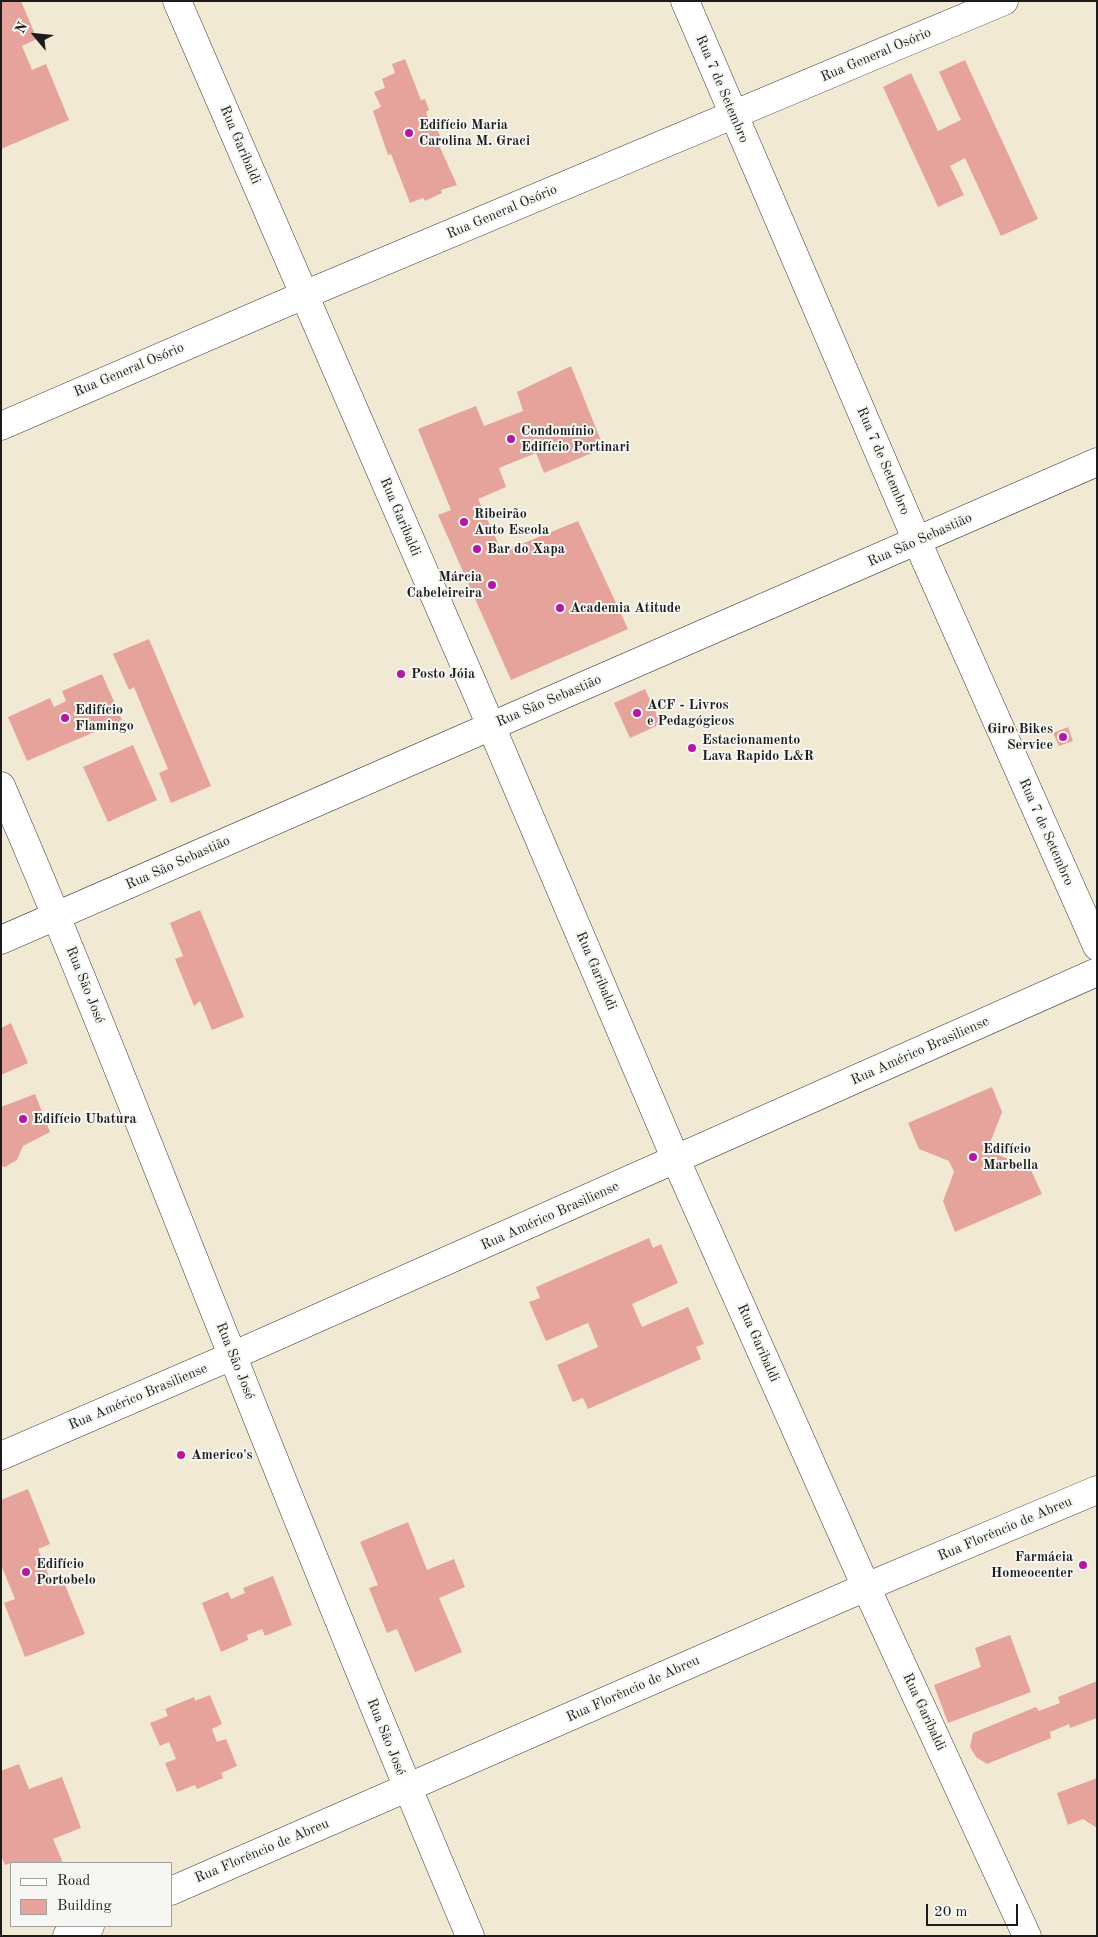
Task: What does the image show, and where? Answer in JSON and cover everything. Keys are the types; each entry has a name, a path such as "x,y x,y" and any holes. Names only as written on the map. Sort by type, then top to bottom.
{"street":[{"name":"Rua Garibaldi","path":"177,1 491,726 676,1160 866,1587 1027,1936"},
{"name":"Rua 7 de Setembro","path":"685,1 917,541 1097,946"},
{"name":"Rua General Osório","path":"1,426 304,295 1004,1"},
{"name":"Rua São Sebastião","path":"1,940 1097,462"},
{"name":"Rua São José","path":"1,786 58,916 232,1356 407,1788 470,1936"},
{"name":"Rua Américo Brasiliense","path":"1,1456 676,1160 1097,972"},
{"name":"Rua Florêncio de Abreu","path":"172,1891 866,1587 1097,1490"},
{"path":"67,1936 88,1927"}],"building":[{"path":"1,1 21,1 37,39 22,46 32,70 46,64 69,120 1,149"},
{"name":"Edifício Maria Carolina M. Graci","path":"405,59 421,100 425,99 429,110 426,112 431,127 435,125 441,138 437,141 457,185 441,190 442,193 425,201 423,198 410,203 391,154 388,155 373,111 381,107 374,92 385,88 382,79 395,73 392,64"},
{"path":"965,60 1038,219 1001,236 965,158 950,166 964,195 938,207 883,87 911,73 938,131 961,120 939,72"},
{"path":"571,366 604,448 544,473 536,453 499,468 506,487 478,499 502,552 578,521 628,629 511,680 438,515 451,510 418,429 476,406 484,426 523,411 517,392"},
{"path":"149,639 211,786 171,803 159,773 168,769 134,687 129,690 113,654"},
{"name":"Edifício Flamingo","path":"102,674 122,720 27,761 8,717 50,698 54,707 66,701 62,691"},
{"name":"ACF - Livros e Pedagógicos","path":"645,689 661,724 630,738 614,703"},
{"name":"Giro Bikes Service","path":"1068,727 1073,741 1059,746 1053,733"},
{"path":"133,745 157,800 108,822 83,767"},
{"path":"200,910 244,1017 212,1030 200,1001 194,1006 175,959 183,956 170,923"},
{"path":"11,1023 28,1063 1,1075 1,1028"},
{"name":"Edifício Marbella","path":"992,1087 1002,1112 990,1143 996,1154 1030,1168 1042,1194 955,1232 943,1201 954,1172 949,1161 919,1149 908,1123"},
{"name":"Edifício Ubatura","path":"35,1094 50,1132 23,1146 17,1160 5,1167 1,1166 1,1107"},
{"path":"649,1238 653,1248 661,1244 678,1283 632,1304 642,1327 688,1307 704,1344 696,1347 701,1359 588,1409 583,1398 573,1402 557,1365 598,1347 588,1323 546,1341 529,1302 540,1298 536,1287"},
{"name":"Edifício Portobelo","path":"28,1489 50,1544 38,1549 52,1584 63,1580 85,1634 25,1657 4,1603 15,1599 1,1565 1,1500"},
{"path":"408,1522 427,1570 454,1559 465,1587 439,1598 462,1652 415,1672 397,1629 387,1633 369,1588 378,1585 360,1542"},
{"path":"273,1576 292,1625 265,1636 262,1629 247,1635 248,1640 221,1652 202,1603 228,1592 231,1599 245,1593 243,1588"},
{"path":"1010,1635 1031,1692 948,1723 934,1685 981,1667 975,1648"},
{"path":"1097,1681 1097,1718 1070,1728 1069,1724 1050,1732 1051,1738 987,1764 976,1757 970,1747 973,1733 1036,1707 1039,1711 1060,1703 1058,1697"},
{"path":"210,1695 222,1724 212,1729 217,1742 226,1739 237,1766 221,1773 223,1778 197,1789 195,1785 177,1792 165,1763 176,1759 169,1742 160,1746 150,1723 168,1716 165,1709 194,1697 195,1701"},
{"path":"19,1764 29,1789 62,1777 81,1828 53,1839 63,1862 10,1862 5,1865 1,1855 1,1771"},
{"path":"1097,1778 1097,1828 1083,1819 1068,1825 1057,1793"}],"place":[{"name":"Edifício Maria Carolina M. Graci","path":"409,133"},
{"name":"Condomínio Edifício Portinari","path":"511,439"},
{"name":"Ribeirão Auto Escola","path":"464,522"},
{"name":"Bar do Xapa","path":"477,549"},
{"name":"Márcia Cabeleireira","path":"492,585"},
{"name":"Academia Atitude","path":"560,608"},
{"name":"Posto Jóia","path":"401,674"},
{"name":"ACF - Livros e Pedagógicos","path":"637,713"},
{"name":"Edifício Flamingo","path":"65,718"},
{"name":"Giro Bikes Service","path":"1063,737"},
{"name":"Estacionamento Lava Rapido L&R","path":"692,748"},
{"name":"Edifício Ubatura","path":"23,1119"},
{"name":"Edifício Marbella","path":"973,1157"},
{"name":"Americo's","path":"181,1455"},
{"name":"Farmácia Homeocenter","path":"1083,1565"},
{"name":"Edifício Portobelo","path":"26,1572"}]}
